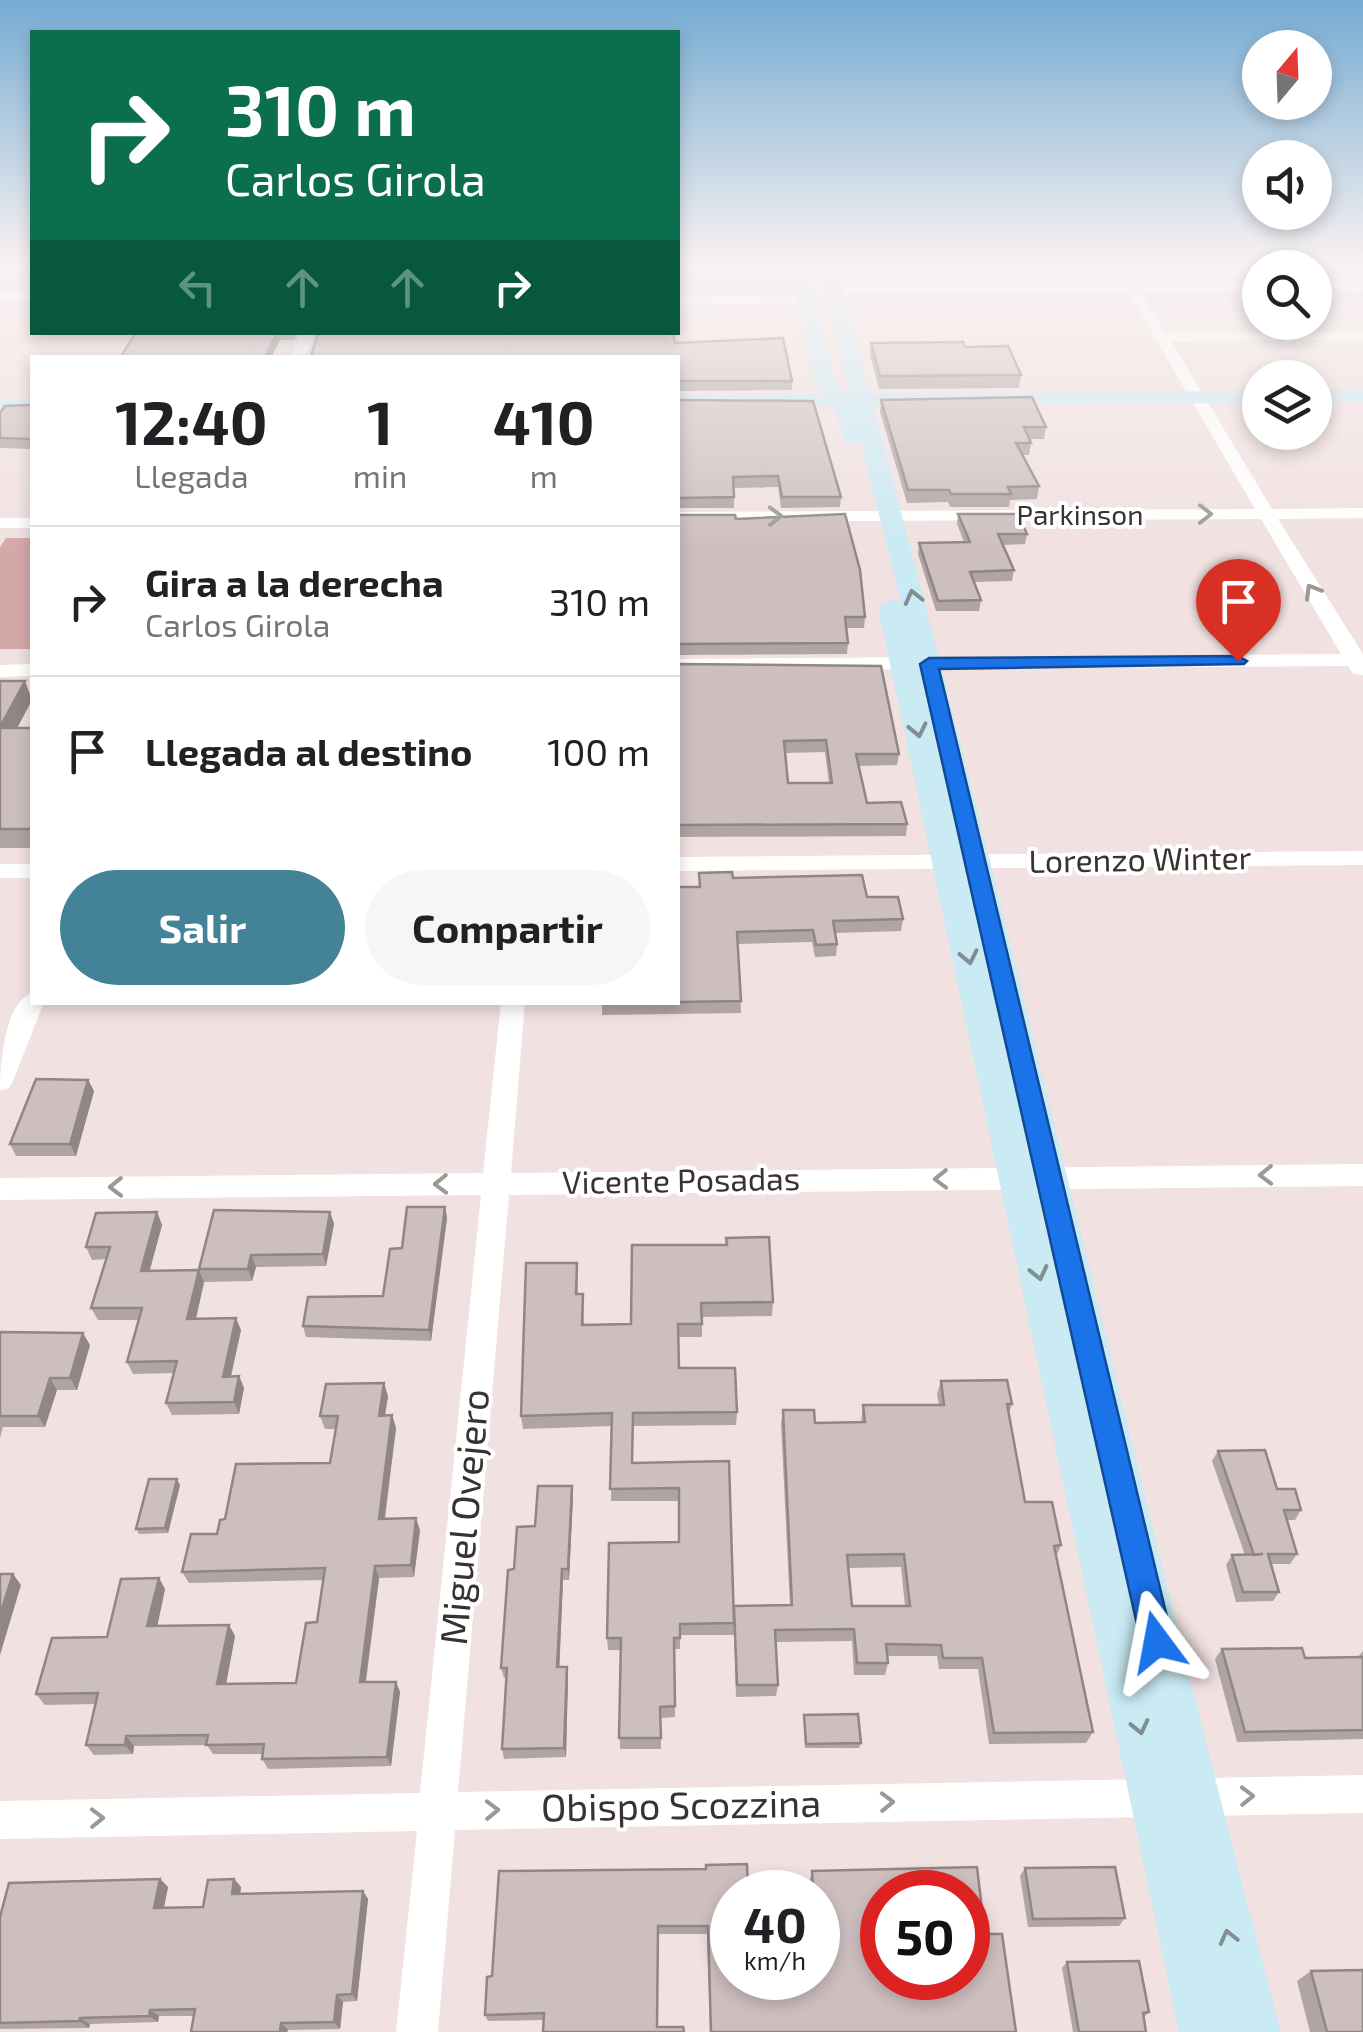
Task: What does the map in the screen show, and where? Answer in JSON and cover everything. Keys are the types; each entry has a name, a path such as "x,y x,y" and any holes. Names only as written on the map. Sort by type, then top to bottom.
{"main road":[{"path":"820,361 824,378 850,398"},
{"path":"843,361 962,862 1174,1797 1208,2032"},
{"path":"1332,396 1363,396"},
{"path":"680,401 1242,397"},
{"path":"0,406 30,406"},
{"path":"1174,1797 1252,2032"}],"street":[{"path":"1174,361 1360,665"},
{"name":"Parkinson","path":"680,517 1363,513"},
{"path":"0,523 30,523"},
{"path":"680,665 1360,665"},
{"path":"0,671 30,670"},
{"name":"Lorenzo Winter","path":"680,864 1363,858"},
{"path":"0,871 30,871"},
{"path":"0,1081 31,1005"},
{"name":"Miguel Ovejero","path":"417,2032 513,1005"},
{"name":"Vicente Posadas","path":"0,1188 1363,1174"},
{"name":"Obispo Scozzina","path":"0,1820 1363,1794"}],"shaded area":[{"path":"6,538 30,538 30,649 0,649 0,547"}],"building":[{"path":"680,361 788,361 792,381 680,381"},
{"path":"876,361 1015,361 1021,375 880,376"},
{"path":"1032,397 1046,427 1024,427 1031,443 1016,443 1039,486 1008,487 1011,494 908,490 881,400"},
{"path":"680,400 813,401 841,497 782,497 778,476 733,477 734,497 680,498"},
{"path":"30,405 30,439 0,438 0,413 5,406"},
{"path":"845,514 860,570 865,617 845,617 848,643 680,644 680,515 735,515 736,519"},
{"path":"958,514 1018,514 1027,534 998,534 1014,570 970,572 981,600 938,601 919,543 970,542"},
{"path":"680,664 881,666 899,754 856,754 867,803 901,802 907,824 680,825","holes":["826,740 832,783 788,783 784,741"]},
{"path":"0,681 25,681 0,727"},
{"path":"0,728 30,728 30,829 0,829"},
{"path":"732,872 733,878 862,875 867,897 898,897 903,919 833,921 837,944 816,945 813,930 737,932 741,1001 680,1002 680,887 700,887 699,873"},
{"path":"36,1079 88,1080 70,1144 10,1144"},
{"path":"407,1207 445,1207 429,1330 303,1326 308,1297 383,1296 390,1249 402,1248"},
{"path":"214,1210 330,1212 323,1254 251,1255 248,1269 199,1269"},
{"path":"157,1212 141,1271 199,1270 187,1319 236,1318 223,1377 239,1376 234,1402 166,1403 177,1361 127,1362 142,1308 91,1308 110,1247 86,1247 96,1213"},
{"path":"769,1237 773,1302 701,1303 702,1324 678,1324 679,1368 735,1368 737,1412 633,1413 632,1463 729,1461 734,1623 680,1624 680,1638 674,1638 675,1706 660,1707 661,1738 619,1738 621,1638 607,1638 609,1543 679,1542 679,1488 610,1489 612,1413 521,1416 526,1263 577,1263 576,1294 583,1294 582,1325 631,1324 632,1245 727,1245 726,1238"},
{"path":"0,1332 83,1333 70,1378 50,1378 38,1416 0,1416"},
{"path":"1007,1380 1012,1404 1007,1404 1025,1502 1052,1502 1061,1545 1054,1546 1093,1732 994,1733 982,1658 943,1658 941,1645 886,1644 888,1663 857,1663 854,1629 775,1630 778,1685 737,1685 734,1606 792,1605 783,1410 814,1410 815,1423 865,1422 863,1405 944,1405 941,1381","holes":["904,1554 910,1606 852,1606 847,1555"]},
{"path":"384,1383 379,1416 392,1415 379,1519 416,1518 411,1565 375,1566 360,1682 396,1682 387,1757 262,1759 264,1744 206,1745 208,1735 126,1736 125,1745 86,1745 98,1693 36,1694 52,1638 107,1637 121,1579 159,1578 147,1626 229,1625 217,1684 296,1683 306,1623 317,1622 325,1568 182,1572 191,1534 217,1534 220,1520 225,1519 236,1464 330,1463 338,1416 320,1416 326,1384"},
{"path":"1265,1450 1277,1489 1295,1489 1301,1510 1284,1510 1297,1554 1268,1554 1279,1592 1243,1592 1232,1555 1254,1554 1218,1451"},
{"path":"149,1479 177,1479 165,1528 136,1529"},
{"path":"538,1486 572,1486 568,1569 562,1569 557,1667 567,1667 564,1748 502,1749 507,1668 501,1668 508,1570 514,1569 517,1527 535,1526"},
{"path":"0,1574 13,1574 0,1615"},
{"path":"1302,1648 1305,1658 1363,1657 1363,1730 1245,1732 1222,1649"},
{"path":"858,1714 861,1743 806,1744 804,1715"},
{"path":"747,1864 747,1870 710,1870 710,1997 708,1926 658,1926 657,2027 683,2027 684,2032 543,2032 544,2013 485,2015 487,1977 492,1976 499,1871 706,1869 706,1865"},
{"path":"977,1867 977,1870 860,1870 860,2000 990,2000 990,1934 1002,1934 1016,2032 711,2032 710,2000 840,2000 840,1870"},
{"path":"1115,1867 1125,1918 1033,1919 1025,1868"},
{"path":"160,1879 154,1908 203,1907 208,1880 234,1879 232,1894 363,1891 352,1994 337,1995 334,2022 281,2023 280,2032 191,2032 195,2009 150,2010 149,2016 0,2023 0,1917 9,1883"},
{"path":"1139,1961 1149,2012 1143,2013 1146,2032 1079,2032 1067,1962"},
{"path":"1363,1970 1363,2032 1327,2032 1311,1971"}],"route":[{"path":"1157,1642 929,664 1238,661"}]}
